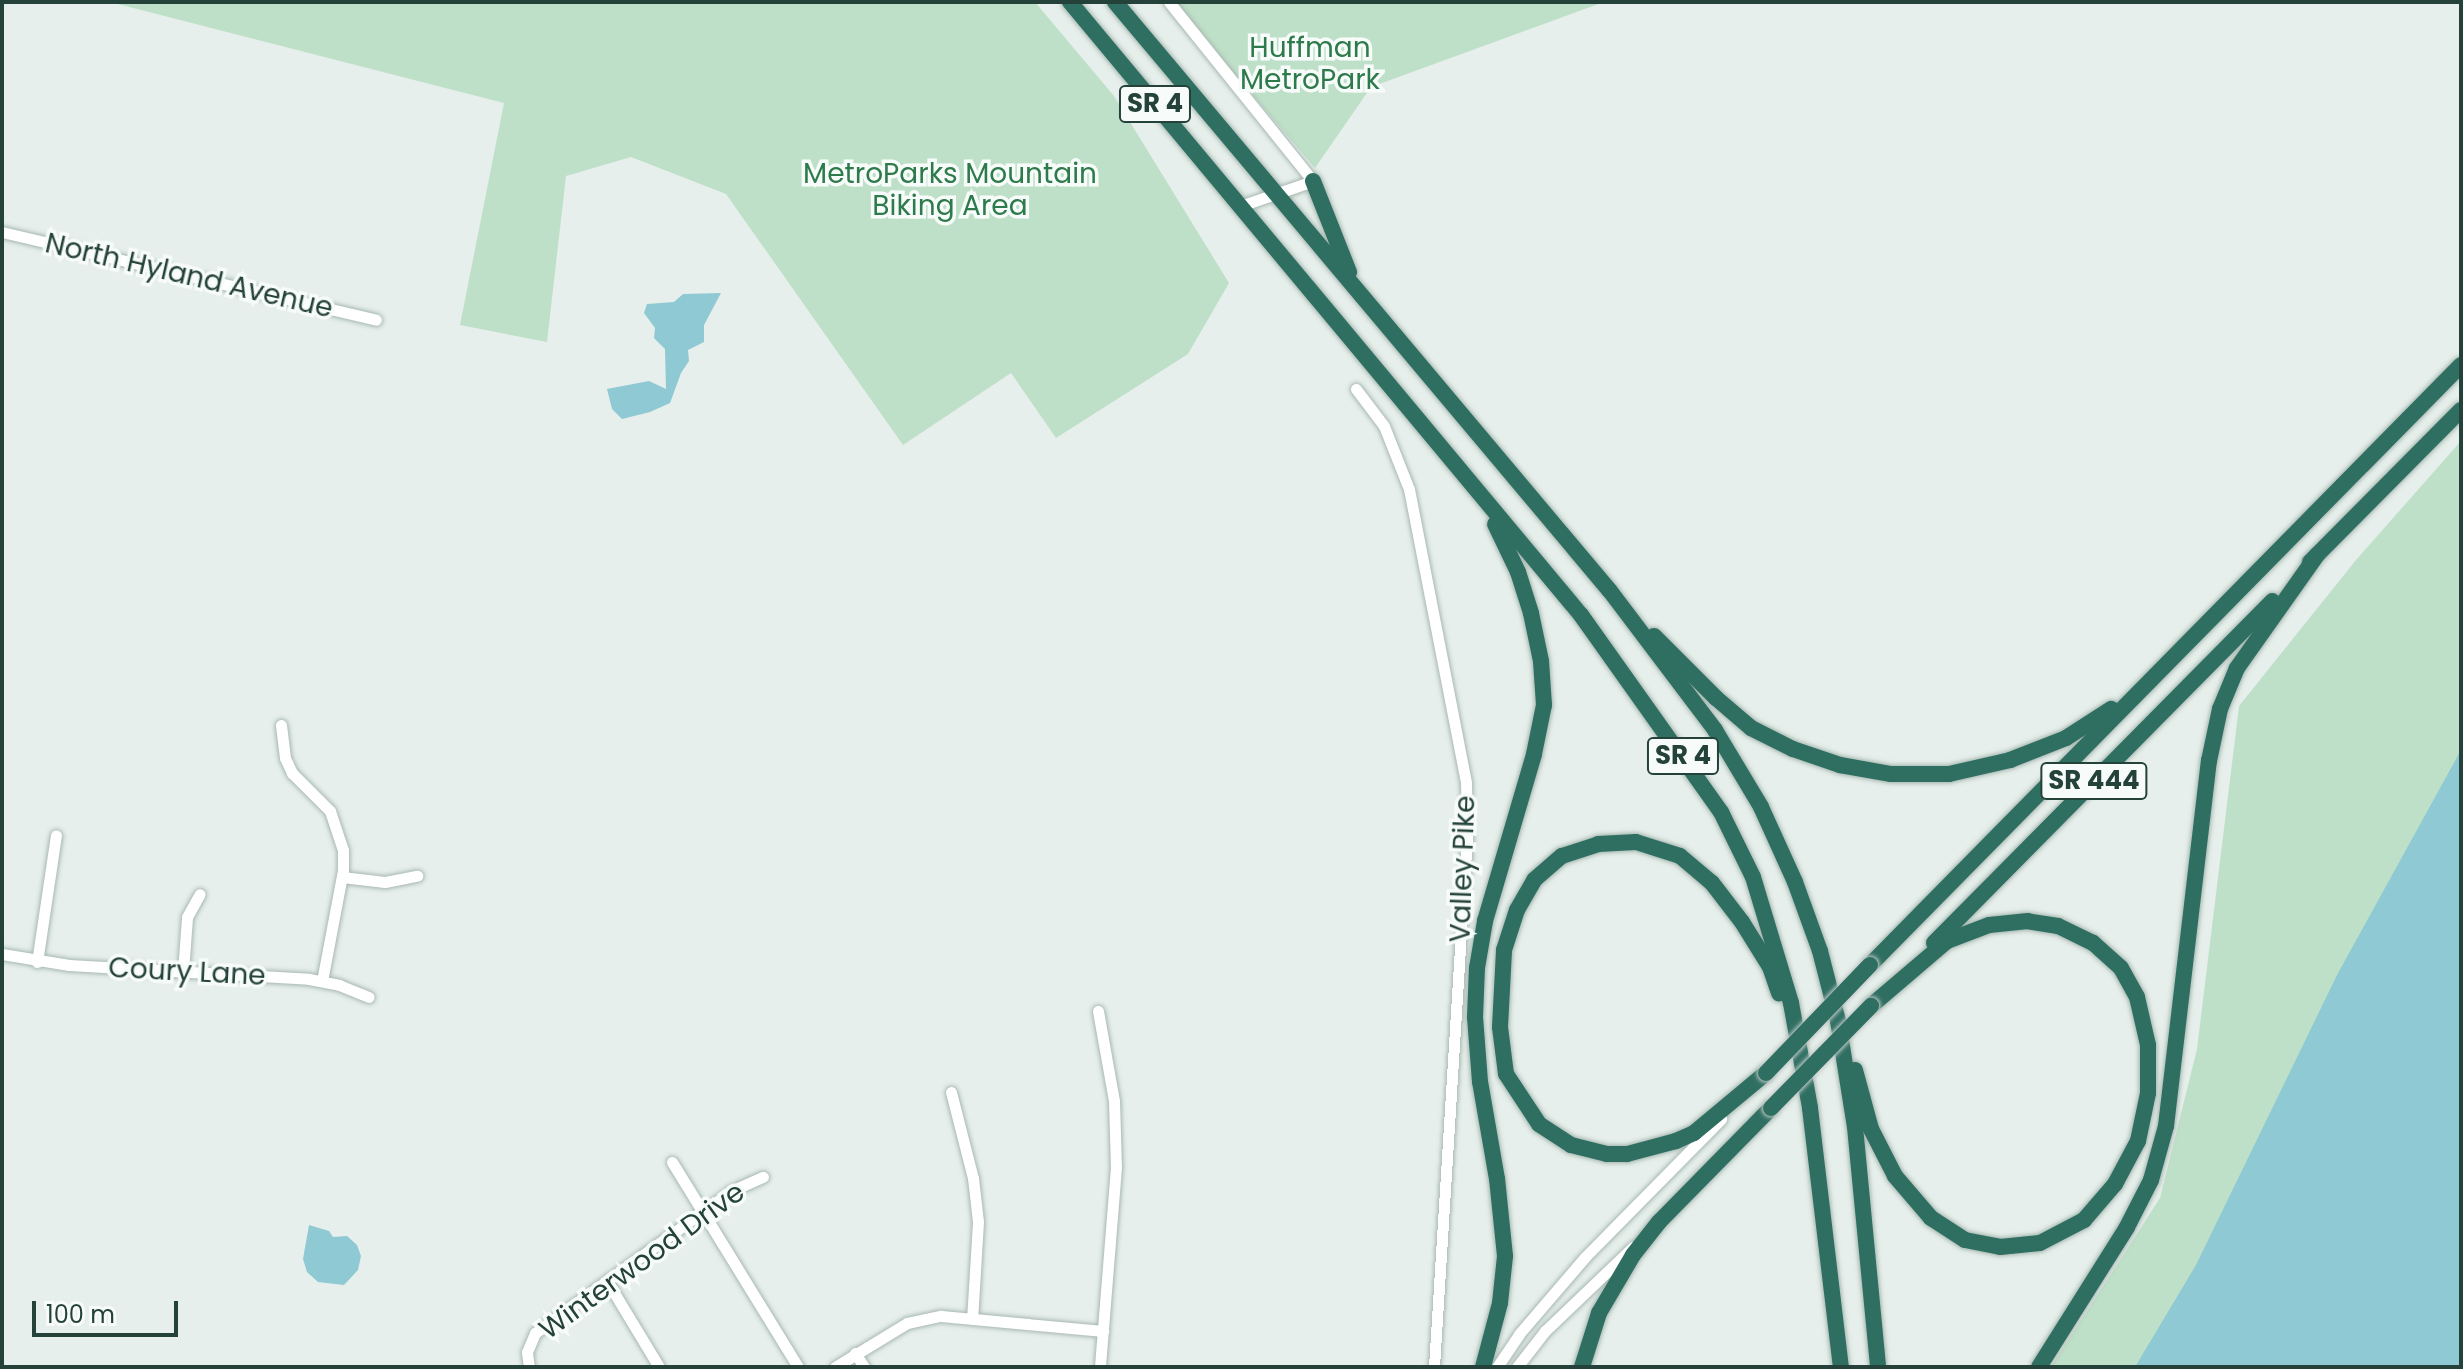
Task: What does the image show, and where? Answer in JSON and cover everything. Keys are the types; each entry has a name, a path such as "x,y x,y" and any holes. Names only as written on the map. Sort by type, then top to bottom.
{"highway":[{"name":"SR 4","path":"1070,2 1581,615 1721,812 1753,877 1776,944 1802,1063 1840,1366"},
{"name":"SR 4","path":"1115,2 1610,591 1715,730 1761,807 1795,882 1820,951 1838,1021 1855,1127 1878,1367"},
{"path":"1313,181 1334,242 1357,292"},
{"name":"SR 444","path":"1766,1073 2461,365"},
{"name":"SR 444","path":"1659,1222 2461,410"},
{"path":"1479,494 1518,572 1527,600 1541,661 1544,705 1534,754 1485,921 1477,968 1475,1017 1480,1082 1497,1179 1505,1256 1500,1303 1483,1367"},
{"path":"2039,1367 2127,1227 2151,1180 2166,1126 2209,761 2220,709 2237,668 2317,555"},
{"path":"1610,591 1716,698 1751,728 1793,749 1840,765 1891,774 1949,774 2010,760 2066,738 2136,693"},
{"path":"1766,1073 1694,1133 1648,1150 1627,1154 1588,1150 1562,1140 1539,1124 1506,1074 1500,1027 1504,950 1517,910 1534,880 1562,856 1598,844 1636,842 1680,856 1712,883 1742,922 1770,967 1802,1063"},
{"path":"1838,1021 1871,1129 1895,1176 1931,1218 1965,1240 2000,1247 2040,1243 2084,1220 2115,1184 2138,1141 2148,1093 2148,1045 2137,997 2121,968 2093,943 2058,926 2028,921 1989,925 1947,941 1871,1006"},
{"path":"1582,1367 1590,1335 1614,1284 1659,1222"}],"street":[{"path":"1169,2 1313,181 1240,206"},
{"name":"North Hyland Avenue","path":"2,232 376,320"},
{"name":"Valley Pike","path":"1356,389 1384,426 1409,489 1466,783 1467,835 1434,1367"},
{"path":"281,725 285,758 292,773 330,811 343,850 342,877 322,981"},
{"path":"37,962 56,835"},
{"path":"342,877 385,882 417,876"},
{"path":"183,972 187,917 200,894"},
{"name":"Coury Lane","path":"2,954 37,962 322,981 369,997"},
{"path":"1098,1011 1114,1101 1116,1167 1100,1367"},
{"path":"1497,1367 1519,1334 1585,1257 1766,1073"},
{"path":"951,1092 973,1178 978,1222 972,1319"},
{"path":"672,1162 798,1367"},
{"name":"Winterwood Drive","path":"529,1367 527,1352 535,1333 731,1191 763,1177"},
{"path":"1517,1367 1545,1331 1659,1222"},
{"path":"607,1281 659,1367"},
{"path":"835,1367 907,1323 941,1316 1103,1331"},
{"path":"855,1353 864,1367"}],"green space":[{"name":"MetroParks Mountain Biking Area","path":"110,2 1035,2 1114,96 1229,283 1188,354 1056,438 1011,373 903,445 726,194 631,157 566,176 547,342 460,325 504,103"},
{"name":"Huffman MetroPark","path":"1173,2 1604,2 1371,87 1315,168"},
{"path":"2461,441 2461,1367 2051,1367 2160,1198 2197,1049 2239,706 2356,560"}],"water":[{"path":"721,293 704,325 704,342 688,350 689,361 670,403 622,419 612,409 607,389 649,381 666,389 665,349 654,338 655,328 644,313 647,304 674,302 683,294"},
{"path":"2461,750 2461,1367 2135,1367 2196,1265 2337,975"},
{"path":"309,1225 329,1231 333,1237 347,1236 357,1245 361,1256 358,1270 344,1285 318,1282 307,1272 303,1259"}]}
